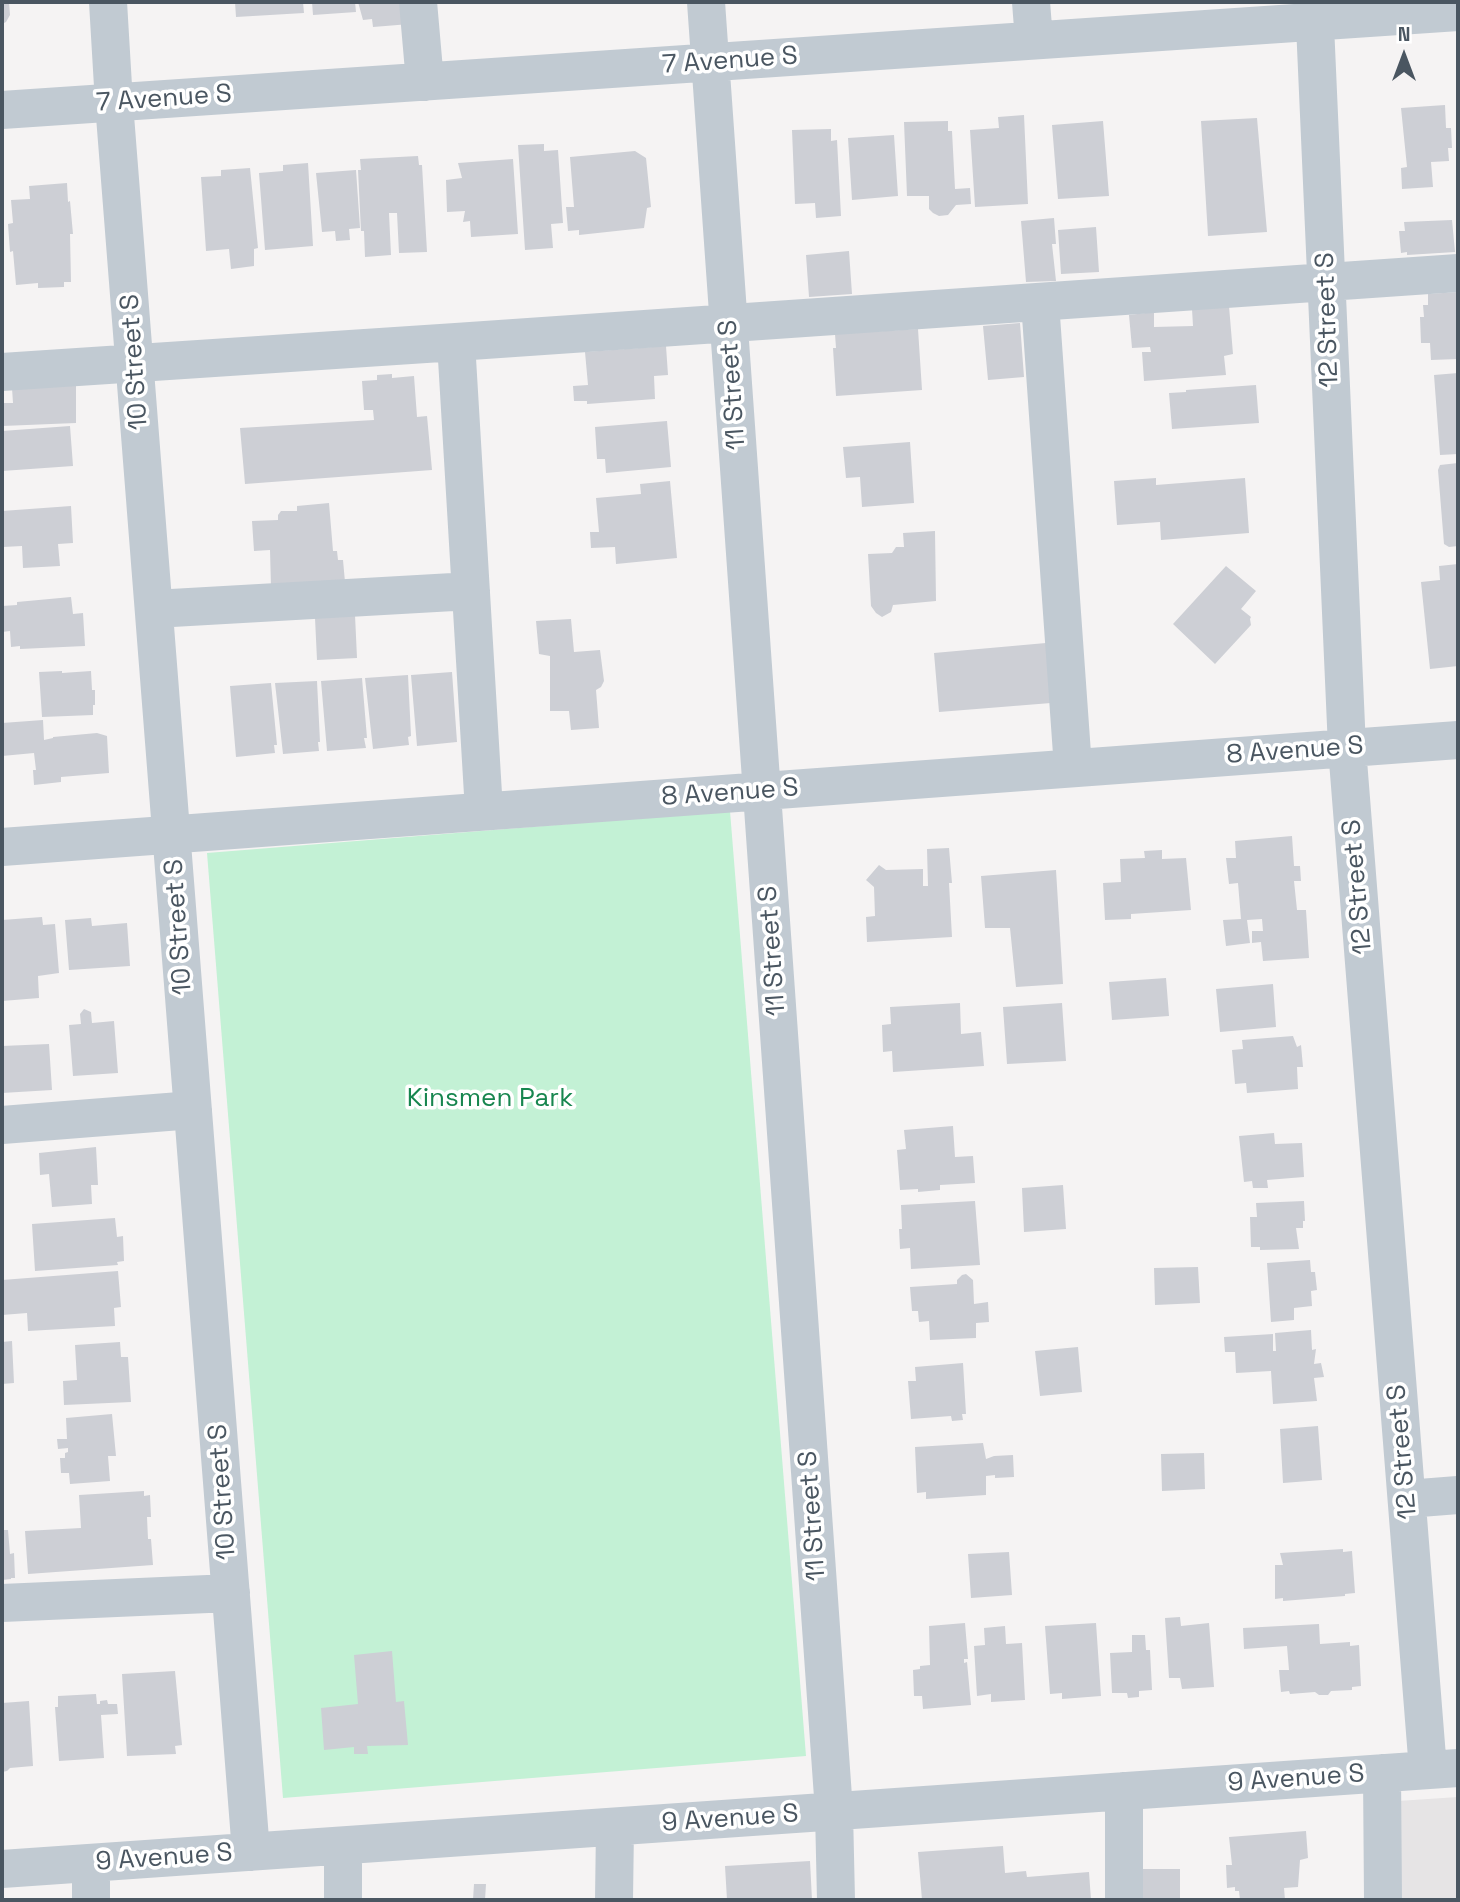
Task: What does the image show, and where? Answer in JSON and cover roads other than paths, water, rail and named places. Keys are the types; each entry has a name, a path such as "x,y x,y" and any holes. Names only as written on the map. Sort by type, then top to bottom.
{"street":[{"name":"10 Street S","path":"108,2 251,1852"},
{"path":"418,2 425,82"},
{"name":"11 Street S","path":"706,2 834,1811 836,1900"},
{"path":"1031,2 1034,40"},
{"name":"7 Avenue S","path":"2,110 1034,40 1314,12 1458,12"},
{"name":"12 Street S","path":"1314,12 1346,748 1407,1499 1443,1769"},
{"path":"2,372 1458,273"},
{"path":"1040,302 1073,768"},
{"path":"456,342 484,811"},
{"path":"154,609 471,591"},
{"name":"8 Avenue S","path":"2,847 1458,740"},
{"path":"2,1125 193,1110"},
{"path":"1407,1499 1458,1495"},
{"path":"2,1603 231,1592"},
{"name":"9 Avenue S","path":"2,1869 1443,1769"},
{"path":"1382,1773 1383,1900"},
{"path":"1124,1900 1125,1791"},
{"path":"614,1900 615,1826"},
{"path":"343,1846 343,1900"},
{"path":"91,1863 91,1900"}],"park label":[{"name":"Kinsmen Park","path":"490,1099"}]}
